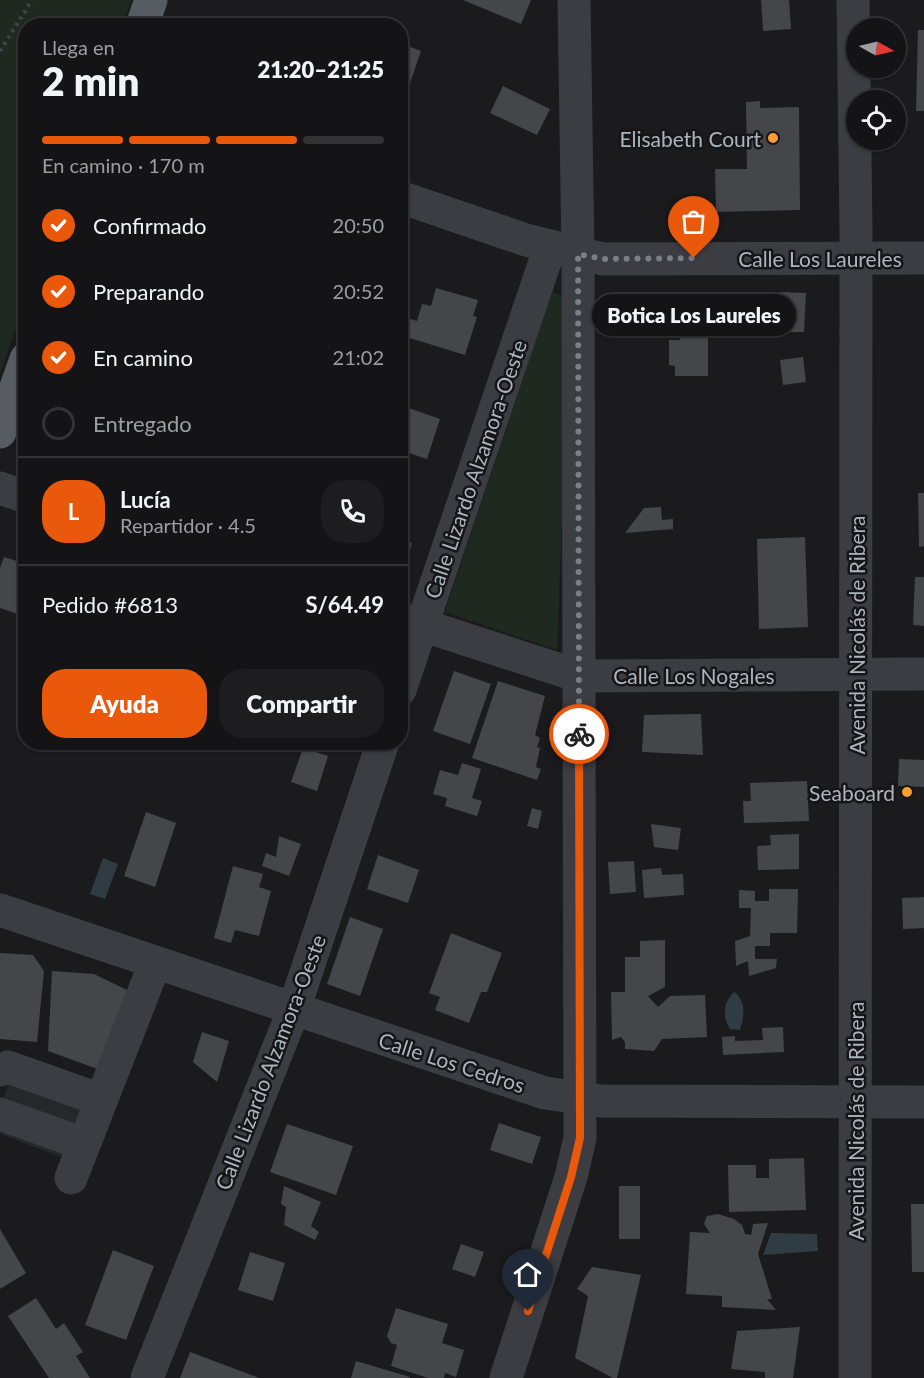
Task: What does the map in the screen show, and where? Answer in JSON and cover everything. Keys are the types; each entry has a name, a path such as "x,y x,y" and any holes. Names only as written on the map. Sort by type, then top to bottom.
{"main road":[{"path":"145,18 151,0"},
{"path":"0,432 18,381"}],"street":[{"path":"506,1378 571,1177 580,1138 579,676 564,251 574,0"},
{"name":"Avenida Nicolás de Ribera","path":"854,0 856,258 855,1378"},
{"name":"Calle Los Laureles","path":"408,200 564,251 603,259 924,258"},
{"name":"Calle Lizardo Alzamora-Oeste","path":"408,644 412,621 564,251"},
{"path":"0,489 18,495"},
{"name":"Calle Los Nogales","path":"412,621 579,676 924,674"},
{"name":"Calle Lizardo Alzamora-Oeste","path":"147,1378 294,1009 380,750"},
{"name":"Calle Los Cedros","path":"0,910 545,1093 601,1101 924,1102"},
{"path":"71,1179 155,963"},
{"path":"0,1070 8,1066 101,1101"},
{"path":"0,1114 84,1144"}],"path":[{"path":"21,18 32,0"},
{"path":"0,51 18,22"}],"shaded area":[{"path":"0,0 131,0 125,18 18,18 18,321 0,374"},
{"path":"552,292 570,299 557,650 445,612"},
{"path":"103,858 118,864 105,899 90,894"},
{"path":"734,992 743,1005 740,1030 730,1029 725,1014 726,1005"},
{"path":"17,1062 92,1090 66,1159 0,1134 0,1108"},
{"path":"771,1233 817,1234 818,1251 763,1255"}],"building":[{"path":"463,0 531,0 521,24"},
{"path":"761,0 789,0 791,29 763,31"},
{"path":"918,30 924,30 924,111 916,111"},
{"path":"408,46 421,51 408,89"},
{"path":"503,86 550,109 537,135 490,113"},
{"name":"Elisabeth Court","path":"760,101 760,108 799,107 800,210 716,212 715,169 747,169 746,102"},
{"path":"436,288 478,300 473,316 477,317 465,355 408,337 408,318 417,321 422,304 431,306"},
{"path":"708,292 709,329 681,330 680,293"},
{"path":"779,292 806,293 804,332 785,332 786,303 779,303"},
{"path":"656,296 659,329 642,330 639,297"},
{"path":"680,335 708,335 708,376 675,376 675,366 669,365 669,340 680,340"},
{"path":"803,357 806,382 783,385 780,360"},
{"path":"408,408 440,419 427,459 408,453"},
{"path":"918,493 924,493 924,546 919,547"},
{"path":"661,507 662,520 673,519 673,529 625,533 644,508"},
{"path":"805,537 808,627 759,629 757,539"},
{"path":"408,542 412,543 408,555"},
{"path":"4,557 18,561 18,614 0,608 0,568"},
{"path":"915,577 924,577 924,626 913,625"},
{"path":"454,671 491,684 470,744 433,731"},
{"path":"498,681 545,696 535,735 540,738 536,767 541,769 537,780 472,758"},
{"path":"701,714 703,755 642,752 644,715"},
{"path":"302,750 328,756 317,791 291,782"},
{"path":"899,759 924,760 924,787 898,786"},
{"path":"462,763 481,769 472,798 482,801 477,816 445,806 447,798 433,794 440,770 458,775"},
{"path":"807,781 809,821 744,823 743,801 751,801 750,783"},
{"path":"532,808 542,811 538,829 527,826"},
{"path":"146,812 176,823 155,887 124,876"},
{"path":"651,824 681,828 678,850 654,847"},
{"path":"799,834 799,869 758,870 757,846 771,845 770,835"},
{"path":"279,836 301,844 289,876 262,866 266,853 276,857"},
{"path":"378,855 419,870 408,903 367,889"},
{"path":"634,861 636,892 610,894 608,862"},
{"path":"233,866 263,874 259,887 271,891 259,936 235,930 231,943 214,938"},
{"path":"661,868 662,875 683,874 684,895 644,898 642,870"},
{"path":"769,889 798,889 797,933 770,933 770,946 755,946 755,959 777,959 776,968 749,976 748,961 736,966 735,941 750,936 751,908 739,908 739,890 755,891 755,901 769,901"},
{"path":"924,897 924,928 903,929 902,898"},
{"path":"350,917 383,929 360,996 327,984"},
{"path":"451,933 502,953 487,992 481,992 469,1023 435,1010 440,997 429,993"},
{"path":"665,940 665,987 648,996 658,1007 670,996 705,995 707,1037 662,1039 654,1051 625,1049 625,1042 621,1037 612,1040 611,992 625,992 625,957 640,957 640,941"},
{"path":"0,953 33,955 44,971 37,1042 0,1039"},
{"path":"52,971 94,974 129,991 103,1071 48,1051"},
{"path":"783,1027 784,1052 723,1055 722,1037 735,1036 735,1041 763,1040 762,1028"},
{"path":"202,1032 229,1041 217,1082 193,1062"},
{"path":"499,1123 541,1137 532,1164 490,1150"},
{"path":"287,1124 353,1146 336,1195 270,1172"},
{"path":"804,1158 806,1210 729,1212 728,1165 756,1165 756,1178 769,1178 769,1159"},
{"path":"284,1186 321,1202 311,1226 319,1232 315,1240 284,1225 286,1207 281,1204"},
{"path":"619,1186 640,1186 640,1239 619,1239"},
{"path":"911,1204 924,1204 924,1272 912,1272"},
{"path":"718,1214 734,1219 742,1225 745,1234 751,1235 753,1224 768,1223 758,1254 772,1299 767,1299 776,1310 722,1307 722,1296 686,1294 690,1232 710,1233 704,1224 707,1216"},
{"path":"0,1229 26,1273 0,1289"},
{"path":"461,1244 484,1252 475,1277 452,1269"},
{"path":"113,1250 154,1266 126,1340 85,1325"},
{"path":"250,1252 285,1263 273,1301 238,1290"},
{"path":"592,1267 641,1275 617,1378 575,1358 588,1296 577,1289"},
{"path":"36,1298 56,1329 64,1323 83,1352 76,1356 90,1378 49,1378 8,1316"},
{"path":"396,1308 448,1324 442,1343 464,1350 456,1377 445,1373 444,1378 428,1378 391,1366 397,1345 391,1343 387,1336"},
{"path":"800,1327 793,1378 765,1378 765,1372 731,1369 737,1331"},
{"path":"190,1352 259,1378 180,1378"},
{"path":"356,1361 410,1377 410,1378 351,1378"}],"way so far":[{"path":"579,734 576,281 578,254 603,259 694,258"}],"place":[{"name":"Elisabeth Court","path":"773,138"},
{"name":"Botica Los Laureles","path":"694,258"},
{"name":"Seaboard","path":"907,792"}],"route":[{"path":"528,1311 571,1177 580,1138 579,734"}]}
